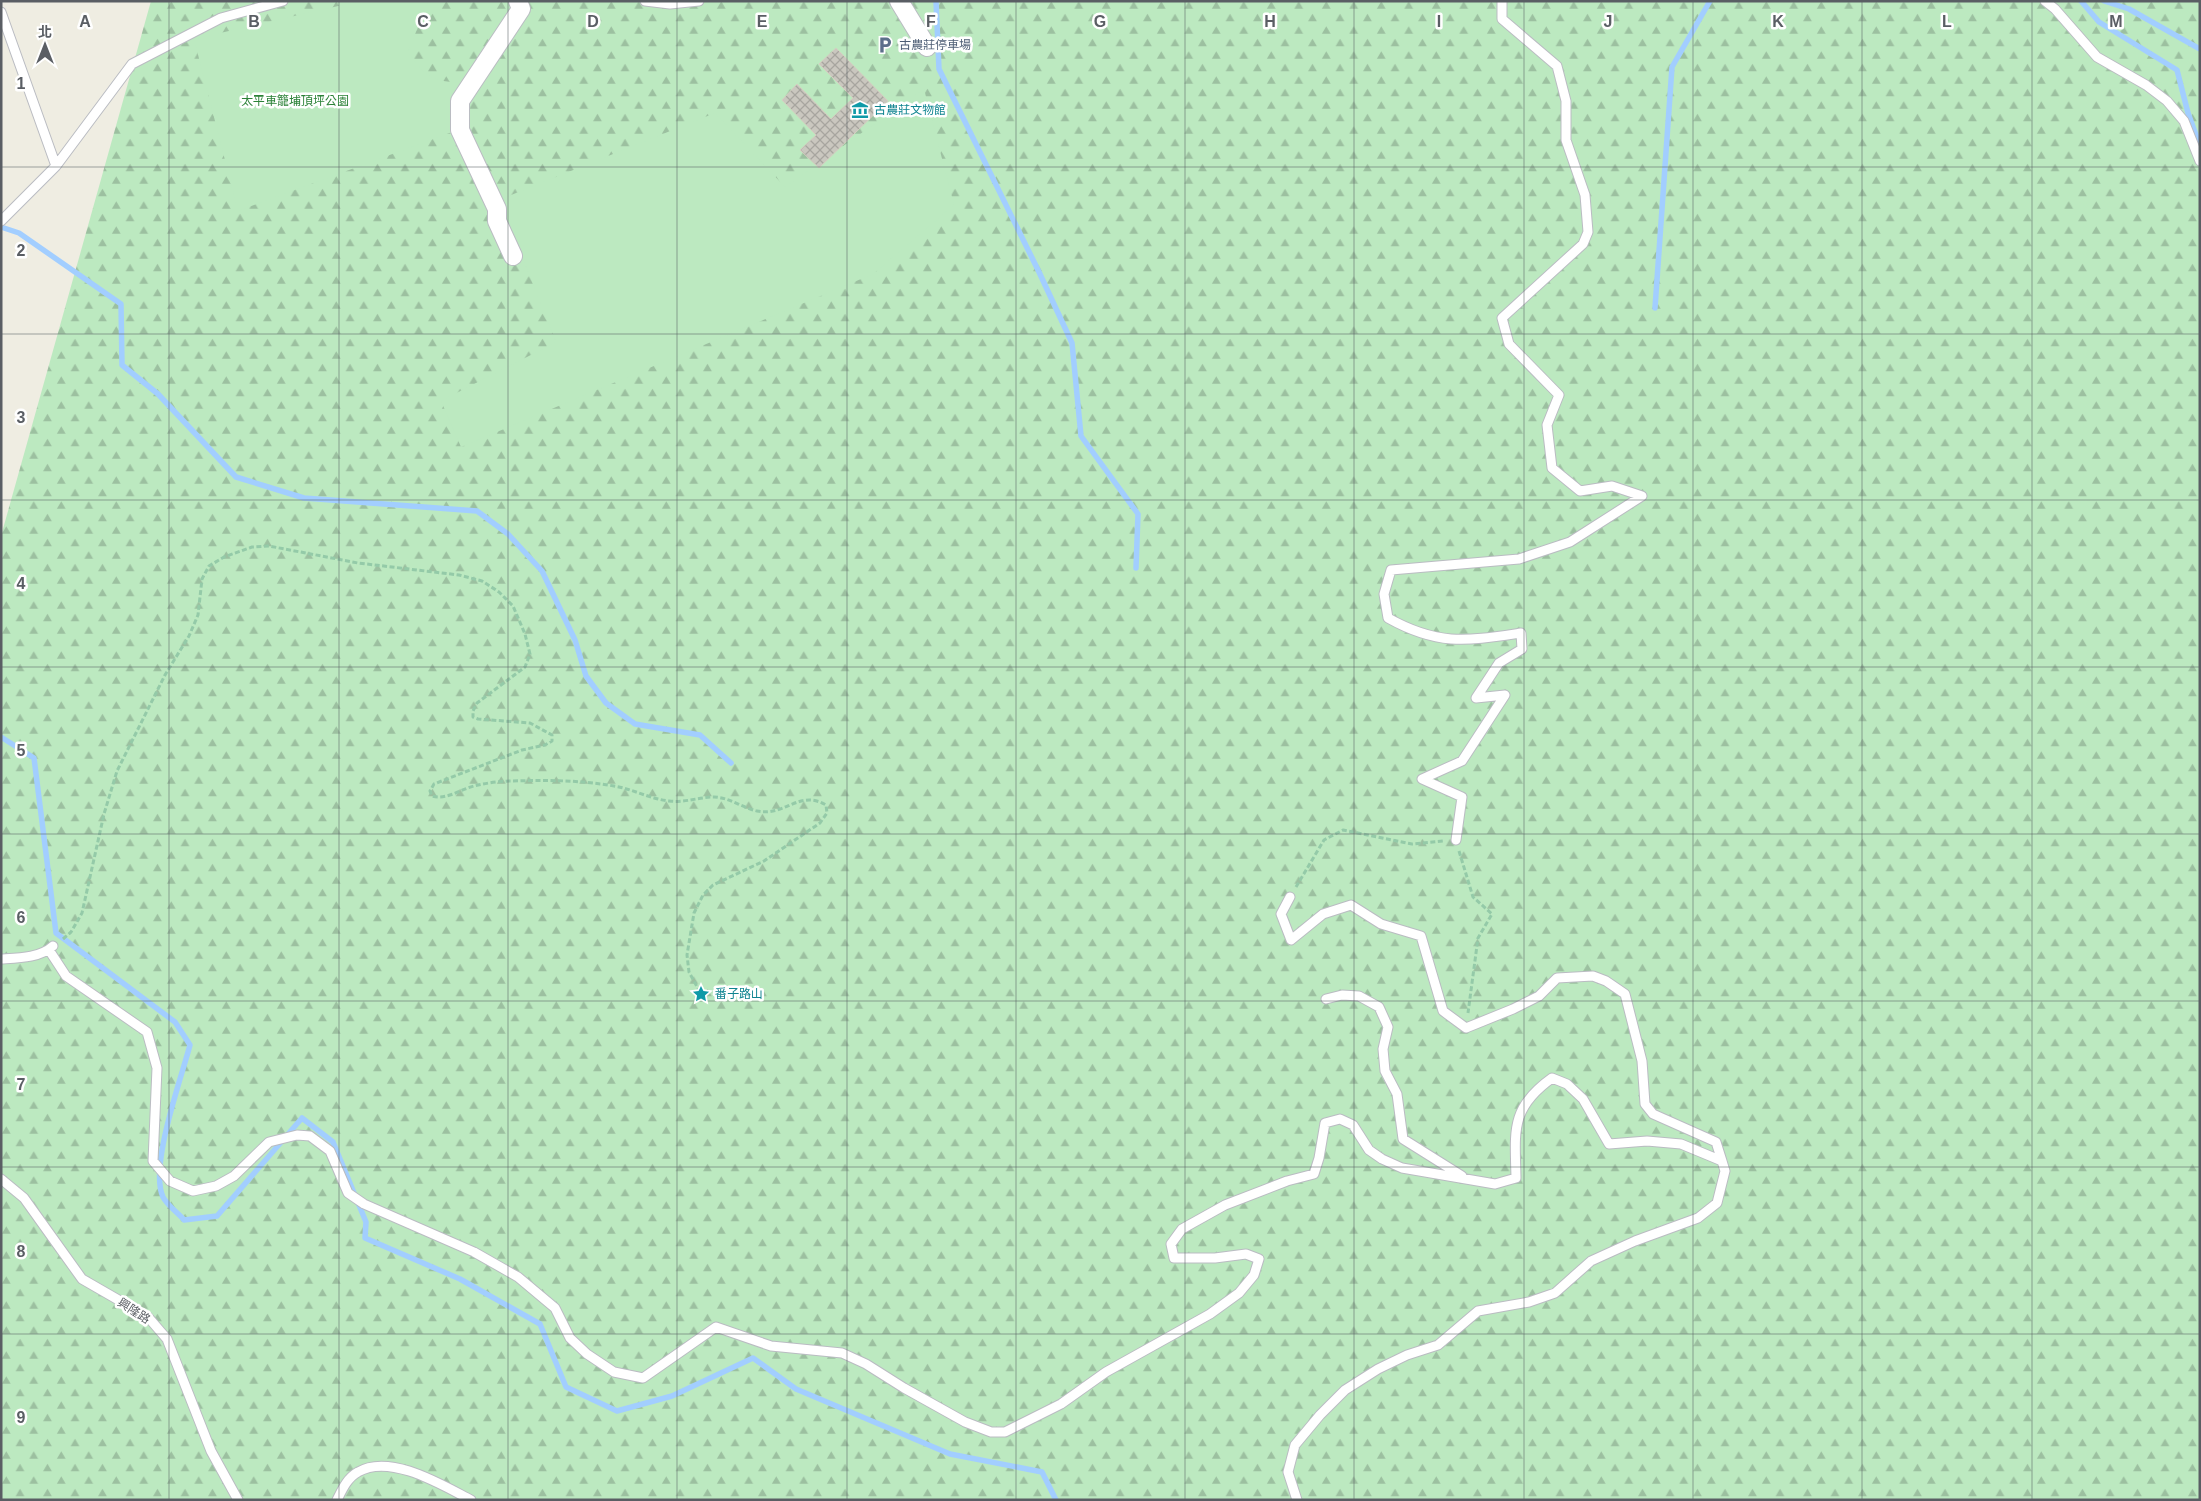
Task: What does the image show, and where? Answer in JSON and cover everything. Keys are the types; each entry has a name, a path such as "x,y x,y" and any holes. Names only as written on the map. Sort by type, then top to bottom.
{"street":[{"path":"513,256 498,221 498,209 460,130 460,101 521,9 518,1"},
{"path":"899,1 927,48"}],"lane":[{"path":"1,221 56,166 132,64 221,18 283,1"},
{"path":"645,1 670,4 699,1"},
{"path":"1456,840 1462,797 1422,779 1462,760 1505,695 1476,698 1499,663 1522,649 1521,633 1479,639 1442,640 1410,630 1388,618 1384,594 1391,570 1519,559 1570,542 1642,496 1612,486 1580,492 1552,468 1547,425 1559,395 1509,344 1502,318 1583,244 1588,232 1584,196 1566,140 1566,101 1558,66 1502,19 1502,1"},
{"path":"2045,1 2055,8 2097,57 2146,85 2167,101 2184,121 2200,161"},
{"path":"1,12 56,166"},
{"path":"1290,897 1282,914 1291,940 1323,914 1351,905 1381,924 1421,936 1443,1011 1466,1028 1513,1010 1539,996 1558,978 1593,976 1606,981 1624,994 1630,1010 1642,1061 1645,1104 1653,1114 1716,1142 1725,1171 1717,1203 1698,1218 1635,1241 1591,1261 1556,1293 1529,1302 1478,1312 1438,1345 1407,1355 1345,1390 1320,1415 1295,1445 1288,1472 1297,1500"},
{"path":"1,959 27,957 51,948 66,976 148,1032 157,1068 153,1161 170,1181 193,1191 216,1186 234,1176 269,1142 297,1135 310,1136 330,1151 348,1193 364,1204 474,1252 518,1277 555,1308 570,1338 587,1354 614,1372 643,1378 716,1326 771,1346 842,1353 866,1364 965,1422 991,1432 1005,1432 1061,1404 1106,1372 1210,1314 1239,1293 1254,1275 1259,1259 1246,1254 1215,1258 1174,1258 1171,1244 1182,1229 1225,1204 1287,1181 1314,1174 1319,1158 1325,1123 1340,1119 1353,1125 1369,1150 1395,1165 1495,1184 1516,1178 1515,1134 1521,1109 1534,1090 1552,1078 1567,1084 1582,1099 1609,1144 1647,1141 1681,1144 1722,1161"},
{"path":"1326,1000 1342,995 1359,996 1379,1007 1388,1027 1383,1049 1385,1071 1397,1094 1403,1139 1464,1177"},
{"name":"興隆路","path":"1,1179 24,1198 82,1279 148,1317 167,1339 211,1451 238,1500"},
{"path":"337,1500 346,1482 358,1471 378,1466 411,1471 471,1500"}],"path":[{"path":"71,932 82,913 104,814 117,772 165,675 189,636 198,615 202,579 209,566 224,557 252,547 269,546 358,563 459,575 482,582 500,592 513,606 530,654 525,667 477,703 473,711 473,717 530,723 552,735 552,741 545,745 522,750 434,784 430,791 432,796 441,799 474,786 507,781 541,780 578,781 616,786 669,801 690,801 716,797 758,811 773,812 807,798 817,800 826,805 827,813 820,823 764,861 713,885 703,895 694,913 687,955 689,972 701,994"},
{"path":"1290,897 1324,840 1343,830 1412,844 1456,840 1473,897 1492,914 1478,938 1466,1028"}],"green space":[{"path":"151,1 2200,1 2200,1500 1,1500 1,536"},
{"name":"太平車籠埔頂坪公園","path":"360,1 428,1 408,52 420,68 430,76 443,81 463,83 463,128 238,211 194,39"},
{"path":"924,89 954,205 873,274 461,447 441,401 556,342 525,264 494,202 715,113 785,187"}],"building":[{"name":"古農莊文物館","path":"836,48 888,101 819,168 800,150 816,135 782,100 797,84 831,119 853,98 819,64"}],"waterway":[{"path":"936,1 939,69 1072,343 1081,436 1138,514 1136,568"},
{"path":"1655,308 1672,67 1710,1"},
{"path":"2081,1 2099,22 2177,70 2188,113 2200,146"},
{"path":"2104,1 2129,9 2200,49"},
{"path":"1,227 19,233 121,304 122,365 158,394 236,477 304,498 477,511 508,534 542,571 575,640 586,676 606,703 635,724 700,735 731,763"},
{"path":"1,737 34,758 56,933 175,1022 190,1045 168,1123 160,1165 160,1183 163,1197 184,1220 217,1216 302,1118 333,1142 366,1222 365,1238 460,1279 540,1324 566,1387 617,1411 672,1396 753,1358 796,1389 950,1454 1042,1472 1056,1500"}],"place":[{"name":"古農莊停車場","path":"885,45"},
{"name":"古農莊文物館","path":"860,110"},
{"name":"番子路山","path":"701,994"}]}
